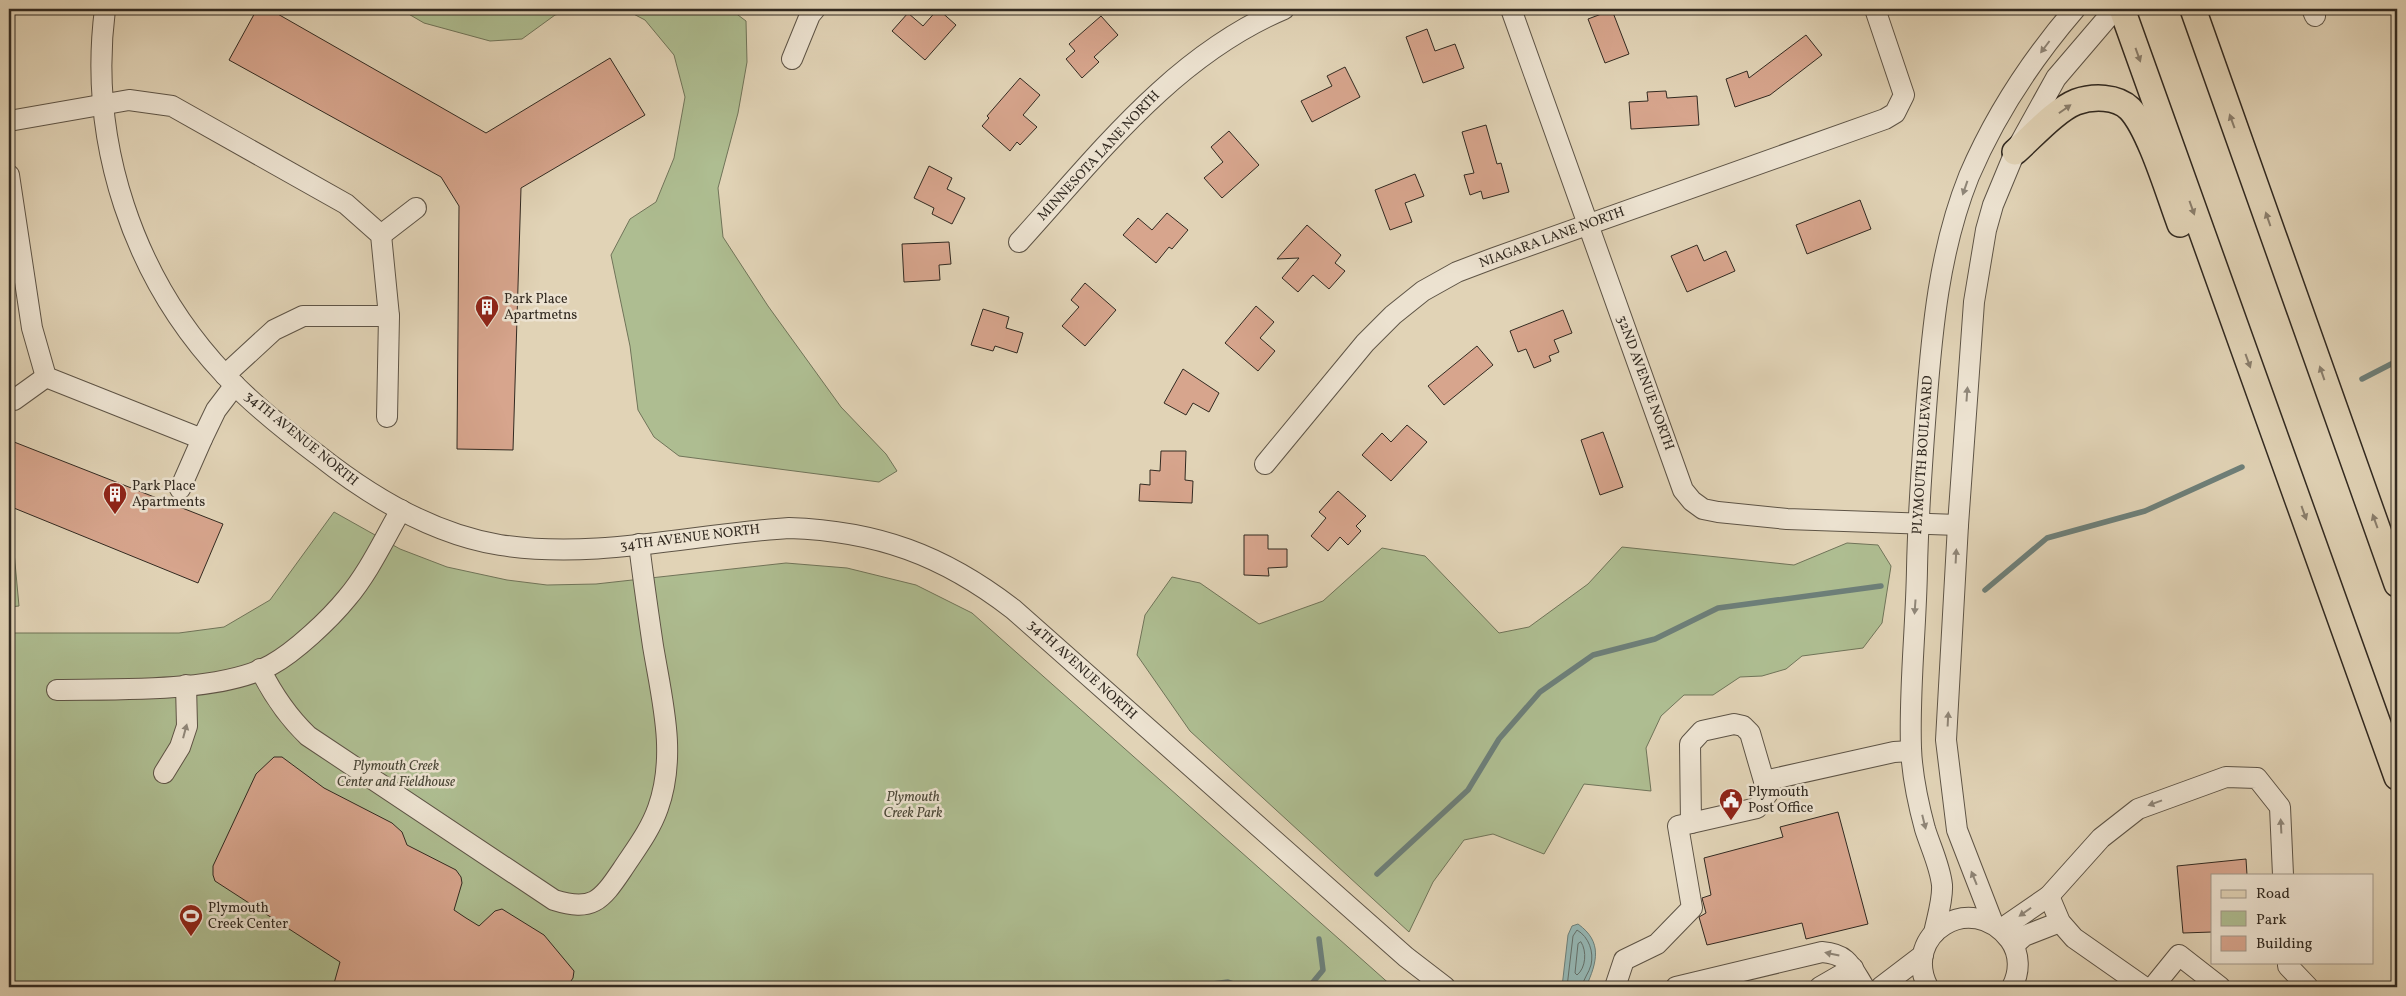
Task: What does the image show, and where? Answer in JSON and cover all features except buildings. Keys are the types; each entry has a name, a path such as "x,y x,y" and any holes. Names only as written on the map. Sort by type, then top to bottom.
{"main road":[{"path":"2122,9 2397,778"},
{"path":"2193,9 2397,584"},
{"path":"2015,152 2054,117 2075,102 2093,98 2108,98 2120,102 2130,109 2145,131 2183,230 2226,301"}],"street":[{"name":"34TH AVENUE NORTH","path":"105,9 101,59 103,104 110,156 131,228 169,303 204,352 230,380 307,447 351,481 401,510 469,538 498,545 574,551 758,530 825,529 885,541 924,554 960,572 1013,608 1406,957 1445,987"},
{"path":"792,59 810,15 815,9"},
{"name":"MINNESOTA LANE NORTH","path":"1019,242 1123,128 1167,84 1216,46 1284,9"},
{"name":"32ND AVENUE NORTH","path":"1511,9 1683,490 1692,501 1703,509 1718,512 1787,519 1958,524"},
{"name":"NIAGARA LANE NORTH","path":"1265,464 1365,343 1393,315 1423,291 1457,272 1885,119 1895,113 1904,95 1902,84 1875,9"},
{"name":"PLYMOUTH BOULEVARD","path":"1934,933 1942,886 1918,799 1911,751 1910,686 1917,571 1917,523 1937,291 1950,232 1969,177 1993,127 2024,76 2075,9"},
{"path":"2012,987 2018,964 2014,945 1997,926 1957,830 1948,769 1946,740 1958,524 1976,286 1993,205 2015,152 2056,78 2114,9"},
{"path":"9,121 129,100 172,106 346,204 381,235 389,316 386,417"},
{"path":"9,175 11,210 32,328 46,377"},
{"path":"381,235 416,208"},
{"path":"180,489 230,380 274,330 303,316 389,316"},
{"path":"46,377 202,438"},
{"path":"14,400 46,377"},
{"path":"58,690 205,684 271,665 305,639 347,598 401,510"},
{"path":"260,669 273,695 288,716 308,736 554,900 570,905 587,906 605,894 647,833 658,808 667,774 668,739 639,544"},
{"path":"164,773 180,747 187,726 186,685"},
{"path":"1615,987 1624,960 1657,944 1692,908 1678,826 1691,824 1757,808 1768,793 1750,733 1743,726 1734,724 1702,731 1690,744 1691,824"},
{"path":"1764,781 1894,752 1911,751"},
{"path":"1997,926 2049,896 2101,838 2138,809 2226,777 2257,778 2280,806 2283,874"},
{"path":"2049,896 2060,922 2074,938 2144,987"},
{"path":"1928,987 1922,972 1923,955 1934,933 1946,923 1962,917 1978,918 1997,926"},
{"path":"2014,945 2024,936 2060,922"},
{"path":"1676,987 1822,952 1837,953 1846,959 1864,987"},
{"path":"1881,987 1923,955"},
{"path":"2154,987 2179,955 2220,987"},
{"path":"2288,964 2308,987"},
{"path":"1820,987 1853,968"}],"green space":[{"path":"400,9 580,9 555,15 522,39 490,41 424,23"},
{"path":"624,9 730,9 746,21 747,62 738,113 718,188 723,237 768,306 841,407 886,454 897,471 879,482 679,456 654,437 638,410 630,346 611,255 630,219 656,202 674,158 685,97 674,55 645,20"},
{"name":"Plymouth Creek Center and Fieldhouse","path":"334,512 400,549 447,567 507,580 547,585 596,584 786,563 847,568 916,585 972,613 1393,987 9,987 9,633 179,633 224,627 270,600"},
{"path":"1847,543 1878,545 1891,566 1882,623 1863,648 1802,656 1786,669 1762,676 1740,677 1713,695 1684,695 1661,716 1646,748 1651,791 1584,784 1544,854 1493,834 1464,840 1433,882 1409,932 1190,731 1137,655 1145,615 1172,577 1200,583 1259,624 1323,601 1382,548 1425,556 1499,633 1529,627 1588,584 1622,547 1794,565"},
{"path":"14,552 19,606 9,607 9,553"}],"water":[{"path":"1578,924 1586,931 1594,945 1595,961 1593,969 1586,987 1562,987 1568,935 1572,926"}],"waterway":[{"path":"2362,379 2397,361"},
{"path":"1985,590 2047,538 2145,511 2242,467"},
{"path":"1377,874 1468,790 1499,739 1540,692 1593,655 1655,639 1718,608 1881,586"},
{"path":"1309,987 1323,970 1319,939"},
{"path":"1203,987 1205,985 1228,982 1242,987"}],"place":[{"name":"Park Place Apartmetns","path":"487,328"},
{"name":"Park Place Apartments","path":"115,515"},
{"name":"Plymouth Post Office","path":"1731,821"},
{"name":"Plymouth Creek Center","path":"191,937"}],"park label":[{"name":"Plymouth Creek Park","path":"913,806"}]}
